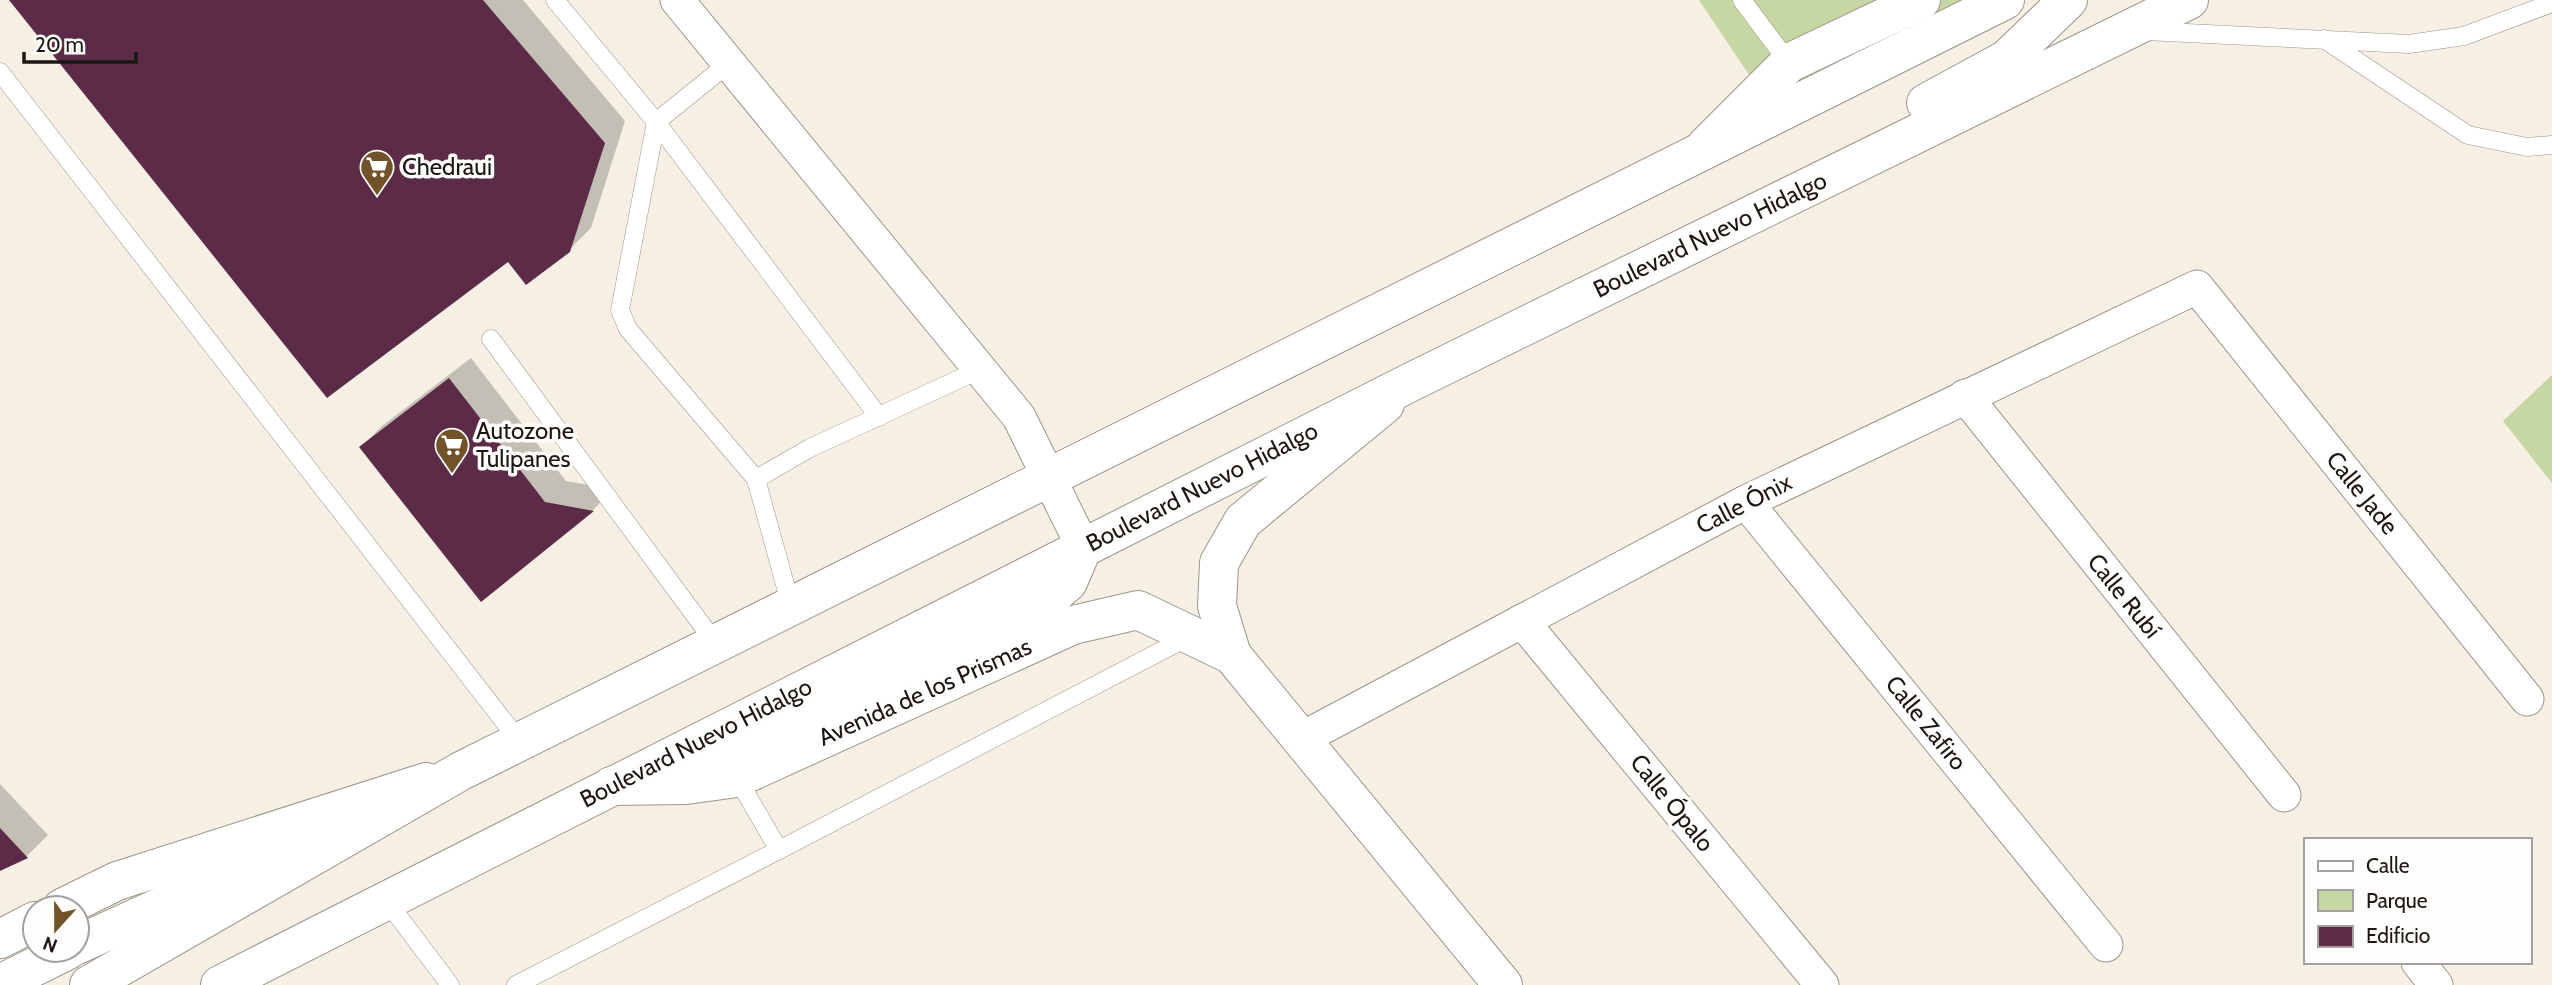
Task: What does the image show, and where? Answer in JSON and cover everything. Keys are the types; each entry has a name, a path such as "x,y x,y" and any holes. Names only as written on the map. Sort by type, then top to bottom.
{"main road":[{"path":"1697,155 1789,63 1921,0"},
{"path":"91,939 461,771 1047,475 2005,0"},
{"path":"1808,187 1891,122 2007,59 2068,0"},
{"name":"Boulevard Nuevo Hidalgo","path":"1083,547 1411,382 2189,0"},
{"name":"Avenida de los Prismas","path":"1231,655 1217,606 1219,563 1243,521 1411,382"},
{"path":"611,786 741,752 1040,607 1068,582 1083,547"},
{"name":"Avenida de los Prismas","path":"611,786 686,785 737,778 1073,625 1138,610 1231,655 1503,985"},
{"path":"91,894 117,881 461,771"},
{"path":"89,985 461,771"},
{"name":"Boulevard Nuevo Hidalgo","path":"220,985 611,786"},
{"path":"0,939 21,929"},
{"path":"0,984 40,964"}],"street":[{"path":"677,0 1019,417 1083,547"},
{"name":"Calle Ónix","path":"1301,739 1746,502 2197,287"},
{"name":"Calle Jade","path":"2197,287 2527,699"},
{"name":"Calle Rubí","path":"1965,396 2284,795"},
{"name":"Calle Zafiro","path":"1746,502 2106,945"},
{"name":"Calle Ópalo","path":"1522,621 1822,985"},
{"path":"2420,964 2436,985"}],"lane":[{"path":"555,0 656,122 879,417"},
{"path":"1742,0 1789,63"},
{"path":"2132,30 2322,37 2409,44 2464,36 2552,3"},
{"path":"2322,37 2468,135 2527,147 2552,145"},
{"path":"729,63 656,122 620,310 628,329 756,479 791,606"},
{"path":"0,72 520,742"},
{"path":"491,339 716,644"},
{"path":"756,479 810,448 981,369"},
{"path":"516,985 1193,635"},
{"path":"737,778 779,850"},
{"path":"386,900 450,985"}],"green space":[{"path":"1699,0 1973,0 1776,115"},
{"path":"2552,375 2552,483 2503,421"}],"building":[{"name":"Chedraui","path":"9,0 483,0 605,143 570,252 526,285 508,262 327,398"},
{"name":"Autozone Tulipanes","path":"449,378 545,502 594,511 481,602 359,447"},
{"path":"0,828 28,858 0,871"}],"place":[{"name":"Chedraui","path":"377,197"},
{"name":"Autozone Tulipanes","path":"452,475"}]}
